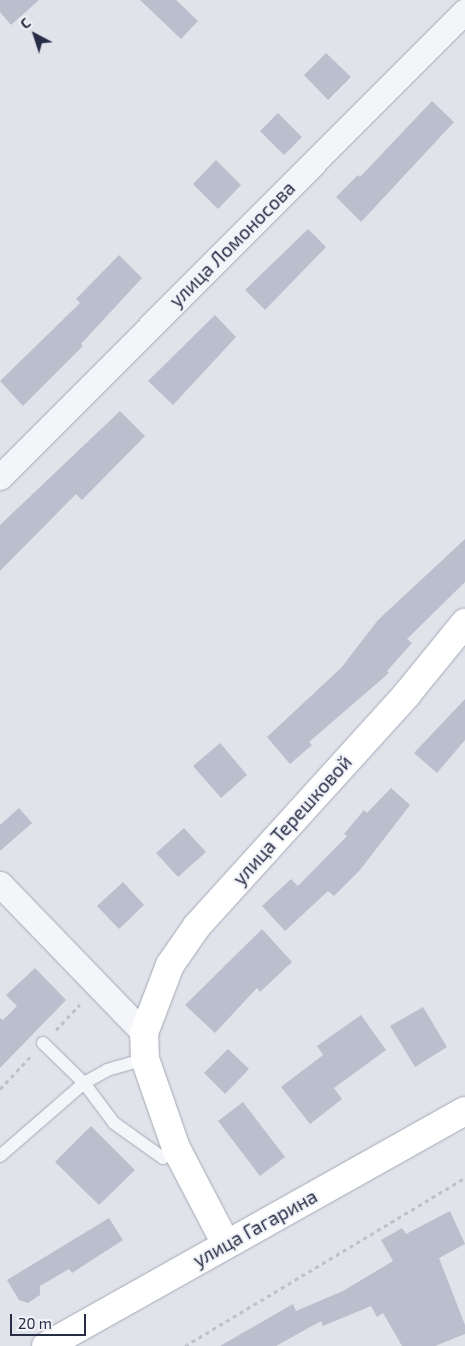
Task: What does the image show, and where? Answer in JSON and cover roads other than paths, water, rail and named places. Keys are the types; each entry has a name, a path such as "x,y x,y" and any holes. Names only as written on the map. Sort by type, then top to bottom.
{"street":[{"name":"улица Ломоносова","path":"0,478 465,11"},
{"name":"улица Терешковой","path":"145,1046 170,965 197,926 407,694 465,623"},
{"path":"0,884 145,1046 176,1148 226,1244"},
{"name":"улица Гагарина","path":"46,1346 465,1111"}],"lane":[{"path":"43,1043 84,1084 114,1123 163,1158 176,1148"},
{"path":"0,1156 84,1084 145,1046"}]}
